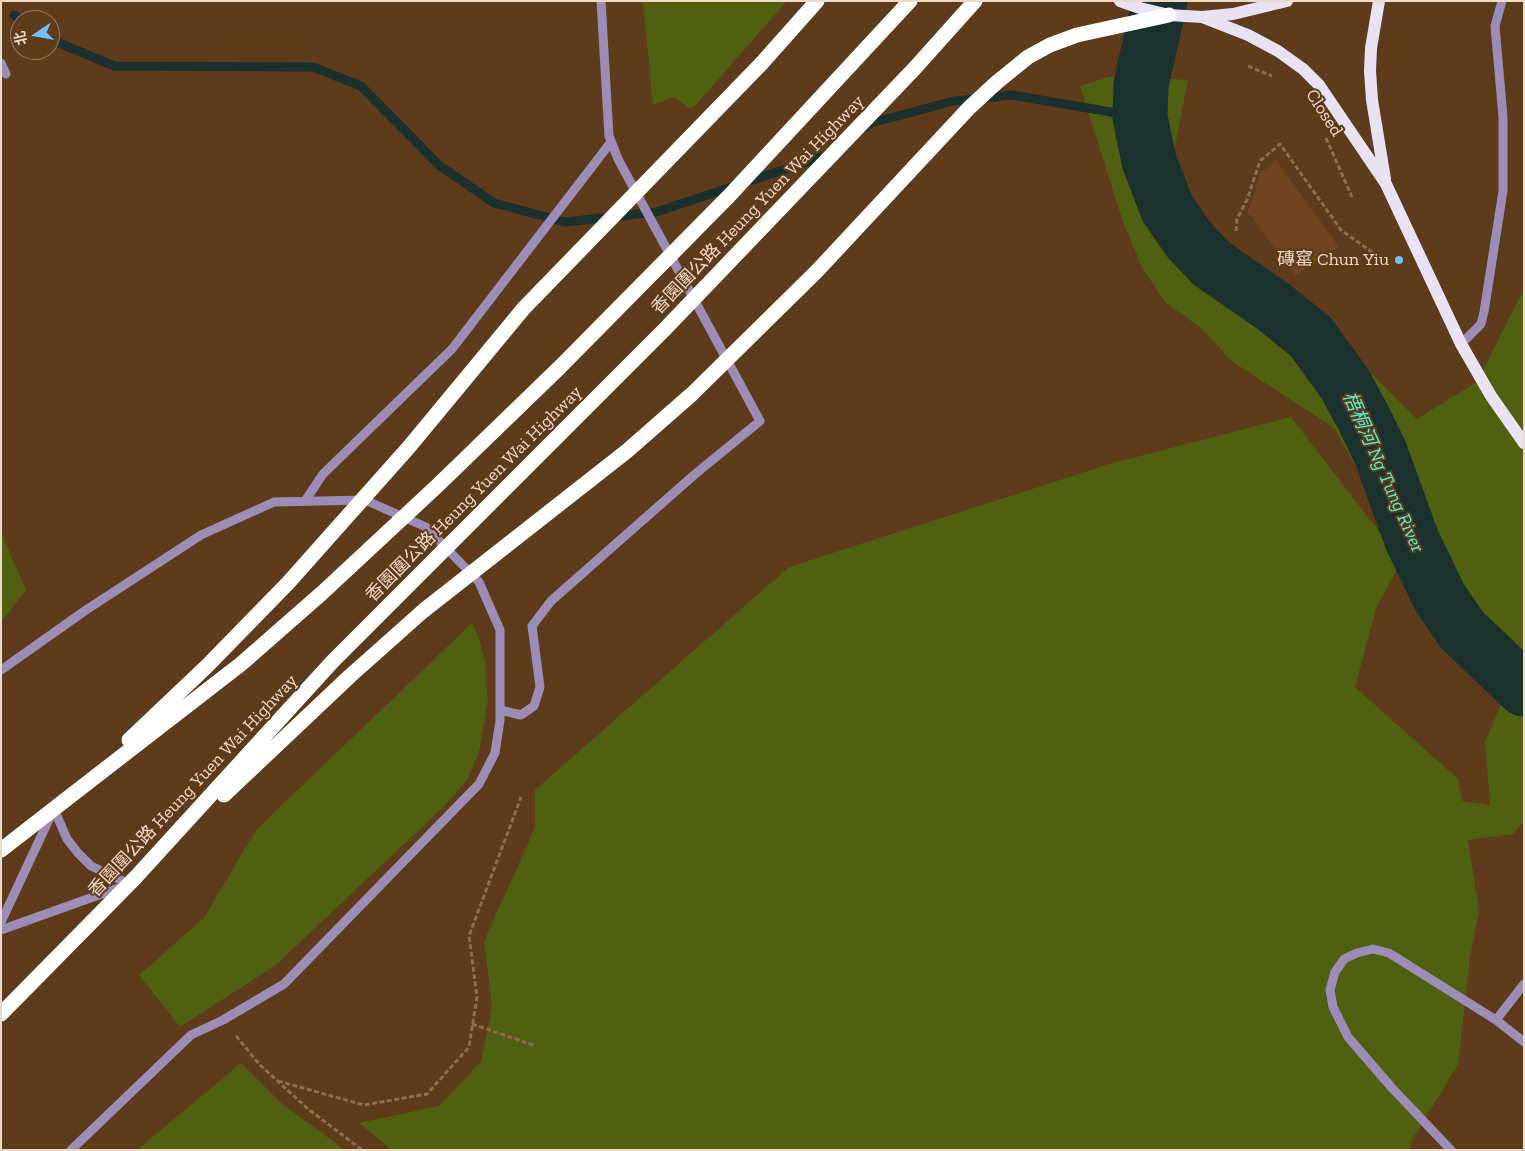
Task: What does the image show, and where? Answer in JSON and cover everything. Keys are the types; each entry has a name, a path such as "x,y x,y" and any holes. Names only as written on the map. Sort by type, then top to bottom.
{"highway":[{"path":"59,805 207,666 288,583 409,447 524,308 761,64 817,1"},
{"name":"香園圍公路 Heung Yuen Wai Highway","path":"1,850 241,664 322,593 438,486 560,367 729,196 910,1"},
{"name":"香園圍公路 Heung Yuen Wai Highway","path":"1,1014 132,881 334,661 666,330 914,69 975,1"},
{"path":"132,881 350,676 423,611 626,451 692,394 817,271 969,108 996,83 1028,57 1050,45 1077,35 1170,15"}],"main road":[{"path":"1120,1 1170,15 1202,17 1233,14 1287,1"},
{"path":"1379,1 1372,40 1370,72 1372,100 1386,184"},
{"path":"1202,17 1238,31 1278,51 1303,69 1319,85 1386,184 1461,344 1491,396 1524,443"}],"lane":[{"path":"500,710 521,714 534,706 540,687 532,626 550,600 694,475 760,421 618,159 611,142 603,64 600,1"},
{"path":"1461,344 1480,324 1484,312 1503,191 1503,117 1495,26 1502,1"},
{"path":"1,62 6,74"},
{"path":"305,501 323,474 452,349 611,142"},
{"path":"1,670 86,610 201,534 274,502 365,500 426,527 479,582 500,630 500,720 495,753 479,784 284,984 223,1020 191,1035 71,1150"},
{"path":"59,805 67,839 78,853 91,866 132,881"},
{"path":"1,922 59,805"},
{"path":"1,930 132,881"},
{"path":"1452,1150 1392,1088 1348,1037 1333,1007 1330,990 1335,972 1344,959 1357,953 1373,950 1389,953 1496,1020 1524,1042"},
{"path":"1496,1020 1524,984"}],"path":[{"path":"1248,66 1273,76"},
{"name":"Closed","path":"1324,133 1352,198"},
{"path":"1236,231 1237,218 1247,200 1260,161 1280,144 1341,230 1376,255"},
{"path":"278,1081 364,1105 427,1094 469,1047 477,997 469,936 521,797"},
{"path":"223,1020 260,1065 307,1108 362,1150"},
{"path":"472,1024 536,1046"}],"shaded area":[{"path":"1276,160 1339,247 1295,276 1248,212 1260,174"}],"green space":[{"path":"643,1 787,1 694,107 689,108 674,97 653,105"},
{"path":"1122,76 1188,80 1173,156 1184,190 1218,258 1275,278 1417,419 1477,382 1524,289 1524,821 1513,834 1468,840 1479,910 1470,958 1458,1065 1411,1141 1410,1150 392,1150 359,1123 439,1106 481,1062 492,1006 484,941 535,828 535,790 789,567 1113,463 1291,417 1400,559 1376,502 1334,428 1233,362 1201,328 1166,303 1143,269 1124,225 1080,86 1108,77","holes":["1401,562 1409,583 1484,675 1509,686 1485,741 1490,805 1462,801 1458,779 1355,687 1376,609"]},
{"path":"1,532 26,590 2,621 1,621"},
{"path":"472,623 479,638 485,663 488,701 479,751 468,779 442,808 276,965 180,1027 139,975 204,918 256,830"},
{"path":"241,1063 281,1103 345,1150 137,1150"}],"waterway":[{"name":"梧桐河 Ng Tung River","path":"1160,1 1141,84 1140,117 1149,161 1167,208 1189,240 1212,264 1274,307 1311,337 1345,384 1364,419 1380,452 1412,540 1440,598 1462,630 1524,689"},
{"path":"60,43 114,66 313,67 361,86 439,165 494,203 565,222 656,212 828,155"},
{"path":"864,128 871,123 954,101 1012,95 1140,117"}],"place":[{"name":"磚窰 Chun Yiu","path":"1399,260"}]}
